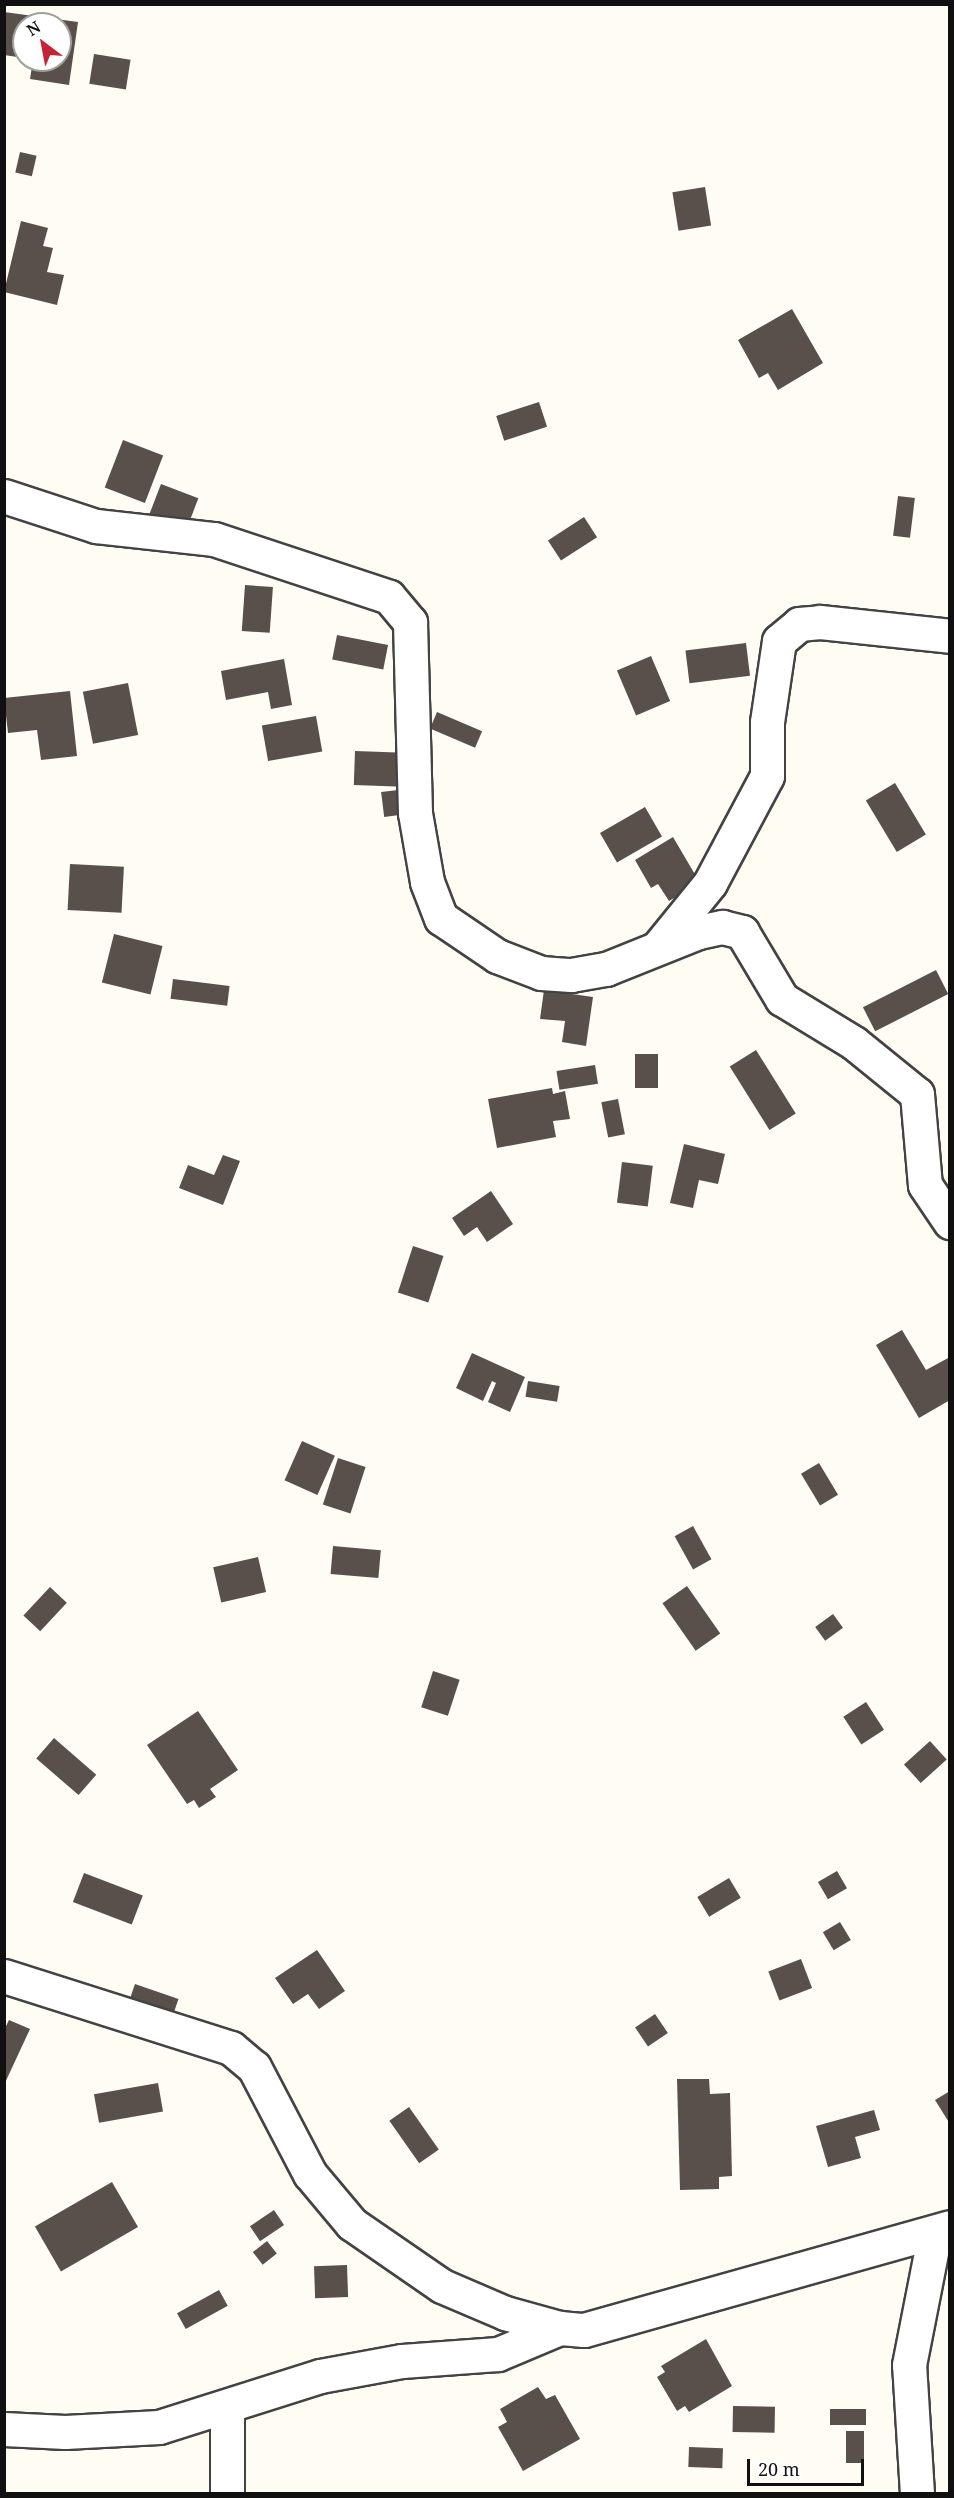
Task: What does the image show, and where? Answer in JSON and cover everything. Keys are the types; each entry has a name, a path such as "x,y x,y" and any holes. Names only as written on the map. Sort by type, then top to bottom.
{"street":[{"path":"4,496 96,526 214,539 389,597 410,622 415,813 427,882 441,918 497,956 541,973 606,969 659,946 722,927 742,932 753,942 782,999 908,1084 921,1111 925,1185 950,1222"},
{"path":"659,946 710,883 767,776 767,722 779,641 800,624 820,622 950,636"},
{"path":"4,1976 231,2048 254,2067 310,2174 352,2224 442,2286 505,2313 560,2328 584,2330 942,2230 909,2365 917,2493"},
{"path":"4,2429 65,2432 159,2427 320,2376 402,2361 498,2354 560,2328"},
{"path":"227,2406 227,2493"}],"building":[{"path":"4,12 12,13 12,56 4,55"},
{"path":"72,21 78,22 72,64"},
{"path":"94,54 131,60 126,89 89,84"},
{"path":"31,72 71,72 69,85 30,79"},
{"path":"20,152 37,156 32,176 15,172"},
{"path":"705,187 711,226 679,231 672,192"},
{"path":"21,221 48,228 43,246 53,248 47,272 64,275 57,305 4,292"},
{"path":"792,309 823,363 778,390 768,373 759,378 738,340"},
{"path":"539,402 547,427 504,441 496,416"},
{"path":"123,440 163,455 145,503 105,488"},
{"path":"161,484 198,498 187,529 149,515"},
{"path":"898,496 915,498 910,538 893,536"},
{"path":"584,517 597,537 561,561 548,540"},
{"path":"245,585 273,587 270,633 242,631"},
{"path":"337,635 388,645 383,669 332,660"},
{"path":"746,643 750,676 689,683 685,650"},
{"path":"651,656 670,701 636,716 617,670"},
{"path":"284,659 292,705 271,709 268,692 226,700 221,671"},
{"path":"128,683 138,735 93,744 83,692"},
{"path":"70,691 77,756 41,760 37,730 8,733 4,698"},
{"path":"437,712 482,731 475,748 430,729"},
{"path":"316,716 322,751 268,761 262,726"},
{"path":"355,751 404,753 403,787 354,785"},
{"path":"895,783 926,834 897,852 866,801"},
{"path":"398,790 401,815 384,817 381,792"},
{"path":"645,807 662,836 617,862 600,833"},
{"path":"673,837 700,883 669,901 658,884 651,888 635,860"},
{"path":"70,864 124,867 122,913 68,910"},
{"path":"114,934 163,946 150,995 102,983"},
{"path":"936,970 948,994 875,1031 863,1007"},
{"path":"173,979 230,986 227,1006 171,999"},
{"path":"544,990 593,997 586,1046 562,1042 565,1021 540,1019"},
{"path":"756,1050 796,1114 769,1130 730,1066"},
{"path":"635,1054 658,1054 658,1088 635,1088"},
{"path":"595,1065 598,1084 559,1090 556,1071"},
{"path":"552,1088 553,1094 565,1091 570,1119 553,1121 556,1137 497,1148 488,1099"},
{"path":"618,1099 625,1134 608,1138 601,1102"},
{"path":"684,1144 725,1154 718,1184 699,1180 693,1208 670,1203"},
{"path":"223,1155 240,1161 223,1205 179,1188 188,1165 214,1175"},
{"path":"622,1162 653,1166 648,1206 617,1203"},
{"path":"491,1191 513,1224 487,1242 477,1227 464,1236 452,1218"},
{"path":"413,1246 443,1256 428,1302 398,1293"},
{"path":"902,1330 926,1370 950,1357 950,1400 919,1418 876,1345"},
{"path":"472,1353 525,1377 510,1412 488,1402 496,1383 492,1381 483,1401 456,1388"},
{"path":"528,1381 560,1386 557,1402 525,1397"},
{"path":"302,1441 335,1456 317,1495 285,1480"},
{"path":"338,1458 366,1467 350,1514 323,1505"},
{"path":"819,1463 838,1495 820,1506 801,1474"},
{"path":"693,1526 711,1559 693,1569 675,1536"},
{"path":"333,1546 381,1550 378,1578 331,1574"},
{"path":"258,1557 266,1592 221,1602 213,1567"},
{"path":"687,1586 720,1634 696,1651 662,1603"},
{"path":"50,1587 67,1603 40,1631 23,1616"},
{"path":"833,1614 843,1628 825,1641 815,1627"},
{"path":"433,1671 460,1680 448,1716 421,1707"},
{"path":"866,1702 884,1730 861,1744 843,1717"},
{"path":"198,1711 238,1770 210,1789 216,1797 199,1808 194,1800 187,1804 147,1745"},
{"path":"54,1738 96,1775 79,1795 36,1758"},
{"path":"930,1741 947,1760 921,1783 904,1764"},
{"path":"837,1871 847,1888 828,1899 818,1882"},
{"path":"84,1873 143,1896 132,1925 73,1902"},
{"path":"729,1878 741,1898 709,1917 697,1897"},
{"path":"840,1922 851,1940 834,1950 823,1932"},
{"path":"317,1950 345,1991 319,2009 308,1994 293,2004 275,1978"},
{"path":"801,1959 812,1988 779,2000 768,1972"},
{"path":"135,1984 178,1999 173,2016 129,2001"},
{"path":"655,2014 668,2033 648,2046 635,2027"},
{"path":"9,2020 30,2029 4,2085 4,2030"},
{"path":"677,2079 709,2079 710,2094 730,2093 732,2176 719,2177 719,2189 680,2190"},
{"path":"158,2083 163,2112 99,2123 94,2094"},
{"path":"950,2091 950,2124 935,2100"},
{"path":"409,2107 439,2150 419,2163 389,2121"},
{"path":"874,2110 880,2130 855,2137 861,2158 828,2167 816,2126"},
{"path":"112,2182 138,2227 61,2272 35,2226"},
{"path":"274,2210 284,2225 260,2241 250,2226"},
{"path":"267,2241 277,2254 263,2265 253,2252"},
{"path":"347,2265 348,2297 315,2298 314,2266"},
{"path":"219,2290 228,2306 186,2329 177,2313"},
{"path":"706,2339 732,2386 689,2412 685,2406 677,2411 657,2377 665,2372 661,2366"},
{"path":"538,2387 546,2399 555,2395 580,2439 523,2471 498,2427 507,2422 500,2409"},
{"path":"733,2406 775,2407 775,2433 733,2432"},
{"path":"830,2409 866,2409 866,2425 830,2425"},
{"path":"846,2431 864,2431 864,2463 846,2463"},
{"path":"689,2447 723,2448 722,2468 688,2467"}]}
